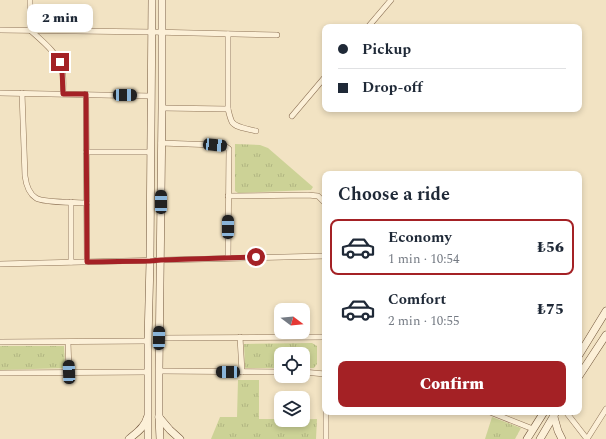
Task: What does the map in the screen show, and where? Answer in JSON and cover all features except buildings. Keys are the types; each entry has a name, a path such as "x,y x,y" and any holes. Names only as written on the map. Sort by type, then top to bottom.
{"street":[{"path":"30,0 30,30 52,51 60,62 63,94"},
{"path":"148,439 152,0"},
{"path":"160,439 159,338 161,260 162,0"},
{"path":"371,24 391,0"},
{"path":"0,30 278,35"},
{"path":"228,34 228,109 230,120 233,124 240,127 256,131"},
{"path":"292,116 322,81"},
{"path":"0,93 151,96"},
{"path":"22,93 25,176 27,185 38,200 87,203"},
{"path":"86,94 87,262"},
{"path":"162,108 228,109"},
{"path":"161,143 225,146 229,149 228,258"},
{"path":"86,152 151,152"},
{"path":"228,196 308,195 318,196 322,200"},
{"path":"71,202 71,262"},
{"path":"0,264 322,256"},
{"path":"582,350 606,311"},
{"path":"582,371 606,335"},
{"path":"159,338 322,337"},
{"path":"240,338 242,372"},
{"path":"0,342 148,341"},
{"path":"68,342 69,372"},
{"path":"159,371 274,372"},
{"path":"0,373 148,372"},
{"path":"310,373 322,374"},
{"path":"568,415 587,439 606,409"},
{"path":"129,439 143,426 148,412"},
{"path":"326,415 326,439"},
{"path":"498,415 533,429"},
{"path":"527,439 542,415"},
{"path":"544,437 555,415"},
{"path":"555,415 558,431 562,439"},
{"path":"159,417 180,439"}],"green space":[{"path":"235,144 260,145 268,148 313,187 311,190 238,193 235,191"},
{"path":"312,343 317,346 317,364 314,368 310,368 310,347 274,347 274,368 245,368 244,344"},
{"path":"0,346 64,346 65,368 0,370"},
{"path":"238,380 259,380 259,419 274,419 274,427 310,427 310,419 317,419 316,439 211,439 220,417 237,417"},
{"path":"492,417 521,428 515,439 485,439"}],"route":[{"path":"60,62 63,77 63,94 86,94 87,262 256,257"}]}
